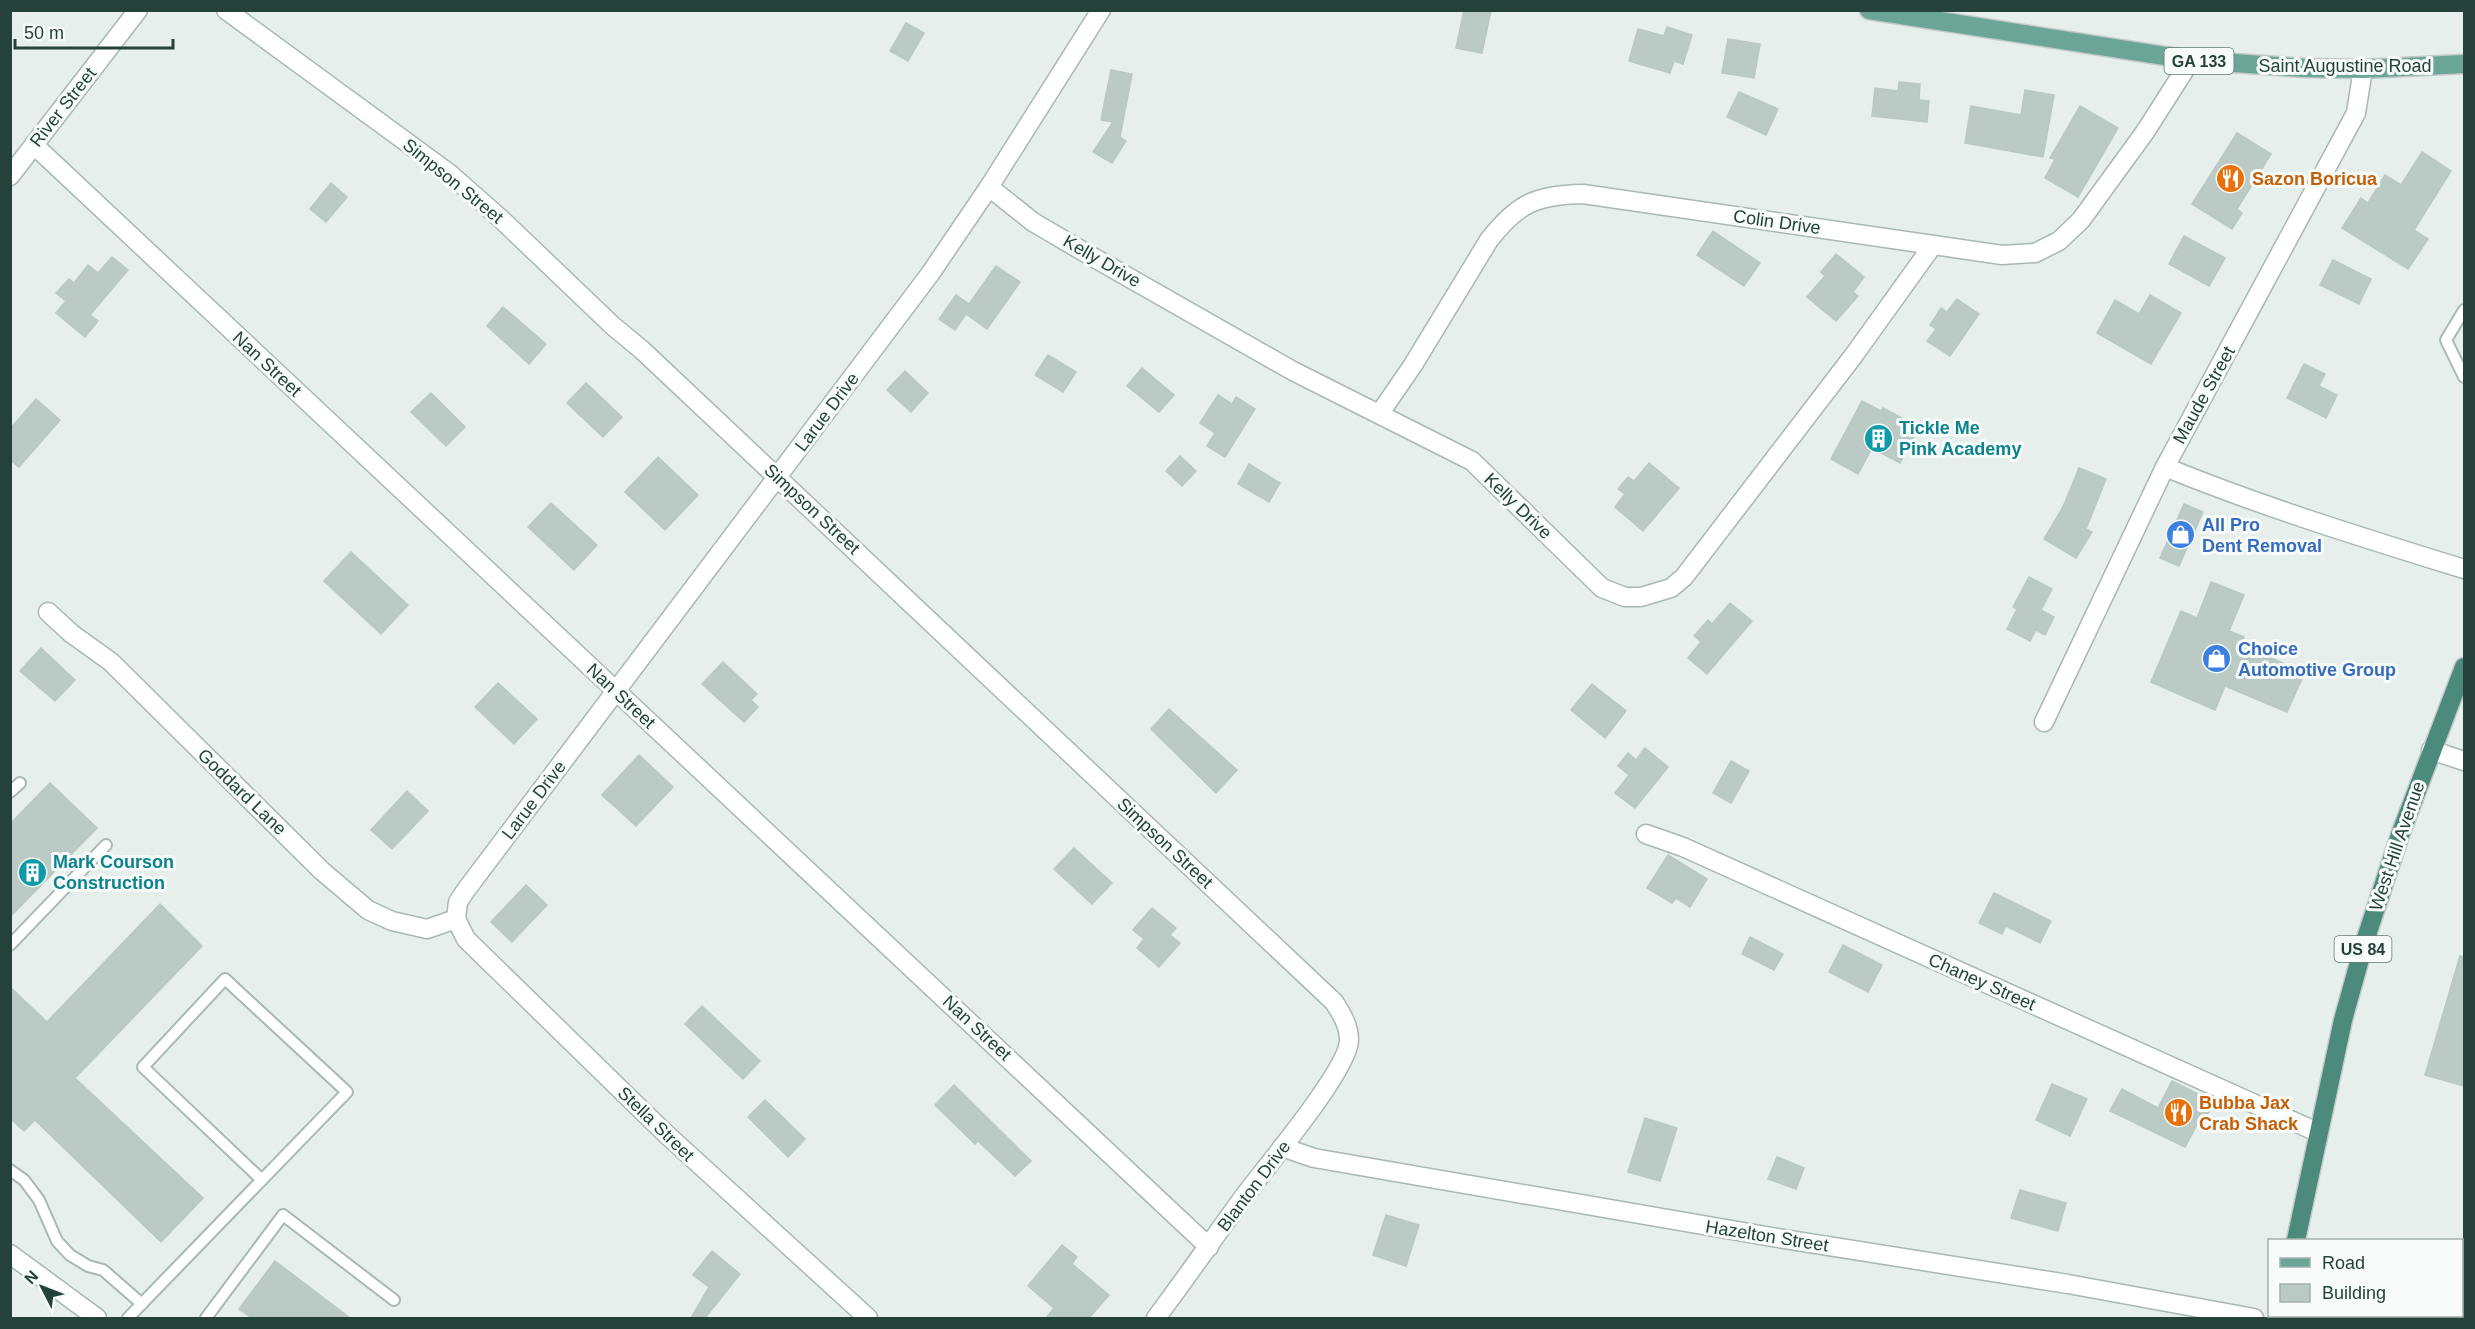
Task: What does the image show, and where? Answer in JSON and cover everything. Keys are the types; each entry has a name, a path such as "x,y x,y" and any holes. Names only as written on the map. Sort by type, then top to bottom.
{"highway":[{"name":"West Hill Avenue","path":"2296,1239 2317,1132 2343,1020 2365,941 2400,834 2464,667"}],"main road":[{"name":"Saint Augustine Road","path":"1869,10 1937,16 2191,60 2259,66 2362,69 2464,64"}],"street":[{"name":"River Street","path":"10,176 138,10"},
{"name":"Simpson Street","path":"226,10 450,174 778,477 1334,1002 1345,1020 1350,1041 1346,1050"},
{"name":"Larue Drive","path":"456,919 458,902 466,890 930,274 989,187 1101,10"},
{"name":"Colin Drive","path":"1380,413 1413,365 1489,240 1503,222 1518,209 1538,200 1559,194 1583,194 2002,255 2035,253 2059,241 2081,220 2139,141 2191,60"},
{"name":"Maude Street","path":"2044,722 2165,467 2356,112 2362,69"},
{"name":"Nan Street","path":"34,145 1209,1247"},
{"name":"Kelly Drive","path":"989,187 1033,222 1293,371 1472,461 1602,588 1625,597 1671,588 1684,577 1854,355 1934,245"},
{"path":"2165,467 2213,487 2366,539 2464,569"},
{"name":"Goddard Lane","path":"48,612 72,634 111,662 322,871 368,910 392,921 427,929 456,919"},
{"path":"2432,750 2464,761"},
{"name":"Chaney Street","path":"1646,834 1683,846 2317,1132"},
{"name":"Stella Street","path":"456,919 466,939 665,1133 868,1318"},
{"name":"Blanton Drive","path":"1156,1318 1339,1068 1346,1050"},
{"name":"Hazelton Street","path":"1282,1147 1314,1158 1778,1238 2068,1284 2254,1318"},
{"path":"10,1254 97,1318"}],"lane":[{"path":"2464,310 2446,340 2464,377"},
{"path":"10,792 20,783"},
{"path":"10,945 106,845"},
{"path":"128,1318 142,1304 262,1180 347,1092 225,979 143,1067 262,1180"},
{"path":"10,1170 24,1180 39,1200 57,1241 70,1255 88,1266 103,1269 142,1304"},
{"path":"206,1318 283,1215 394,1300"}],"building":[{"path":"1464,10 1491,10 1482,53 1456,48"},
{"path":"906,23 924,33 908,61 890,51"},
{"path":"1667,27 1692,35 1683,64 1674,61 1670,73 1629,61 1638,29 1664,36"},
{"path":"1728,39 1760,44 1754,78 1722,73"},
{"path":"1111,70 1132,74 1120,137 1126,141 1112,163 1093,152 1113,122 1101,120"},
{"path":"1899,82 1920,84 1919,100 1929,101 1927,122 1872,116 1875,88 1898,91"},
{"path":"2025,90 2054,95 2043,157 1965,143 1971,106 2021,115"},
{"path":"1739,92 1778,109 1766,135 1727,117"},
{"path":"2080,106 2118,128 2078,197 2045,178 2055,159 2050,158"},
{"name":"Sazon Boricua","path":"2237,133 2271,154 2237,209 2242,213 2232,229 2192,204"},
{"path":"2422,152 2451,171 2414,230 2428,239 2408,269 2342,228 2361,198 2368,203 2385,175 2401,185"},
{"path":"331,183 347,197 326,222 310,209"},
{"path":"1713,231 1760,263 1744,286 1697,255"},
{"path":"2184,236 2225,258 2209,286 2169,264"},
{"path":"1836,254 1864,277 1853,292 1858,296 1836,321 1807,297 1825,276 1821,272"},
{"path":"112,257 128,270 90,315 98,321 85,337 56,313 66,301 56,293 69,279 74,283 88,265 98,273"},
{"path":"2333,260 2371,279 2359,304 2320,285"},
{"path":"996,266 1020,282 987,329 966,314 955,330 939,319 956,295 969,304"},
{"path":"2150,295 2181,313 2151,364 2097,333 2115,300 2139,314"},
{"path":"1957,299 1979,314 1950,356 1927,341 1936,329 1930,325 1941,308 1947,312"},
{"path":"503,307 546,344 529,364 487,326"},
{"path":"1048,355 1076,372 1063,392 1035,375"},
{"path":"2304,364 2325,374 2319,386 2337,395 2326,418 2287,398"},
{"path":"1142,368 1174,395 1159,412 1127,386"},
{"path":"905,371 928,393 911,412 887,390"},
{"path":"586,383 622,417 603,437 567,403"},
{"path":"431,393 465,427 446,446 411,412"},
{"path":"1218,395 1232,404 1236,397 1255,409 1225,457 1207,446 1215,433 1200,423"},
{"path":"36,399 60,420 19,467 10,460 10,429"},
{"name":"Tickle Me Pink Academy","path":"1862,401 1881,411 1883,408 1919,427 1900,463 1872,448 1858,474 1831,459"},
{"path":"1180,456 1196,471 1182,486 1166,471"},
{"path":"658,457 698,495 665,530 625,492"},
{"path":"1649,463 1679,488 1643,531 1615,507 1625,494 1618,489 1628,477 1634,481"},
{"path":"1249,464 1280,483 1269,502 1238,484"},
{"path":"2079,468 2106,479 2086,529 2092,532 2076,558 2044,539 2063,507"},
{"path":"551,503 597,545 574,570 528,527"},
{"name":"All Pro Dent Removal","path":"2184,504 2203,512 2179,566 2160,558"},
{"path":"351,552 408,605 381,634 324,581"},
{"path":"2029,577 2052,589 2041,610 2054,617 2045,635 2036,630 2030,641 2007,629 2017,609 2013,607"},
{"name":"Choice Automotive Group","path":"2211,582 2244,595 2229,631 2244,637 2240,645 2305,672 2287,712 2225,686 2215,710 2151,682 2181,611 2197,618"},
{"path":"1730,603 1752,621 1707,674 1688,658 1701,642 1694,636 1708,620 1712,624"},
{"path":"41,648 75,680 55,701 20,671"},
{"path":"723,662 757,694 751,700 758,707 744,722 702,684"},
{"path":"498,683 537,719 514,744 475,707"},
{"path":"1592,684 1626,711 1605,738 1571,710"},
{"path":"1169,709 1237,770 1216,793 1151,729"},
{"path":"1645,748 1668,767 1635,808 1615,793 1629,775 1618,766 1628,753 1636,760"},
{"path":"639,755 673,787 636,826 602,795"},
{"path":"1731,761 1749,771 1731,803 1713,793"},
{"name":"Mark Courson Construction","path":"50,783 97,828 10,917 10,824"},
{"path":"407,791 428,811 392,849 371,830"},
{"path":"1074,848 1112,883 1092,904 1054,869"},
{"path":"1668,855 1707,879 1690,907 1676,898 1672,903 1647,888"},
{"path":"526,885 547,905 512,942 491,922"},
{"path":"1994,893 2051,921 2040,943 2006,926 2002,934 1979,923"},
{"path":"160,904 202,946 75,1078 203,1198 161,1242 35,1120 24,1131 10,1118 10,987 47,1022"},
{"path":"1152,908 1176,928 1170,935 1180,943 1159,967 1137,948 1144,939 1133,930"},
{"path":"1750,937 1783,954 1774,970 1742,954"},
{"path":"1843,945 1882,965 1868,992 1829,972"},
{"path":"2460,956 2464,957 2464,1086 2425,1075"},
{"path":"702,1006 760,1061 743,1079 685,1024"},
{"name":"Bubba Jax Crab Shack","path":"2172,1081 2214,1102 2204,1122 2200,1119 2185,1147 2110,1111 2122,1089 2158,1108"},
{"path":"2052,1084 2087,1099 2070,1136 2036,1120"},
{"path":"954,1085 1031,1161 1015,1176 978,1141 975,1144 935,1105"},
{"path":"765,1100 805,1139 788,1157 748,1117"},
{"path":"1645,1118 1677,1128 1660,1181 1628,1172"},
{"path":"1777,1157 1804,1168 1796,1189 1768,1179"},
{"path":"2020,1190 2066,1203 2058,1231 2011,1218"},
{"path":"1386,1215 1419,1225 1406,1266 1373,1255"},
{"path":"1062,1245 1077,1257 1072,1264 1109,1295 1089,1318 1046,1318 1054,1308 1028,1286"},
{"path":"712,1251 740,1274 705,1318 691,1318 709,1287 693,1275"},
{"path":"275,1261 350,1318 252,1318 239,1309"}],"place":[{"name":"Sazon Boricua","path":"2231,179"},
{"name":"Tickle Me Pink Academy","path":"1878,438"},
{"name":"All Pro Dent Removal","path":"2181,535"},
{"name":"Choice Automotive Group","path":"2217,659"},
{"name":"Mark Courson Construction","path":"32,872"},
{"name":"Bubba Jax Crab Shack","path":"2178,1113"}]}
